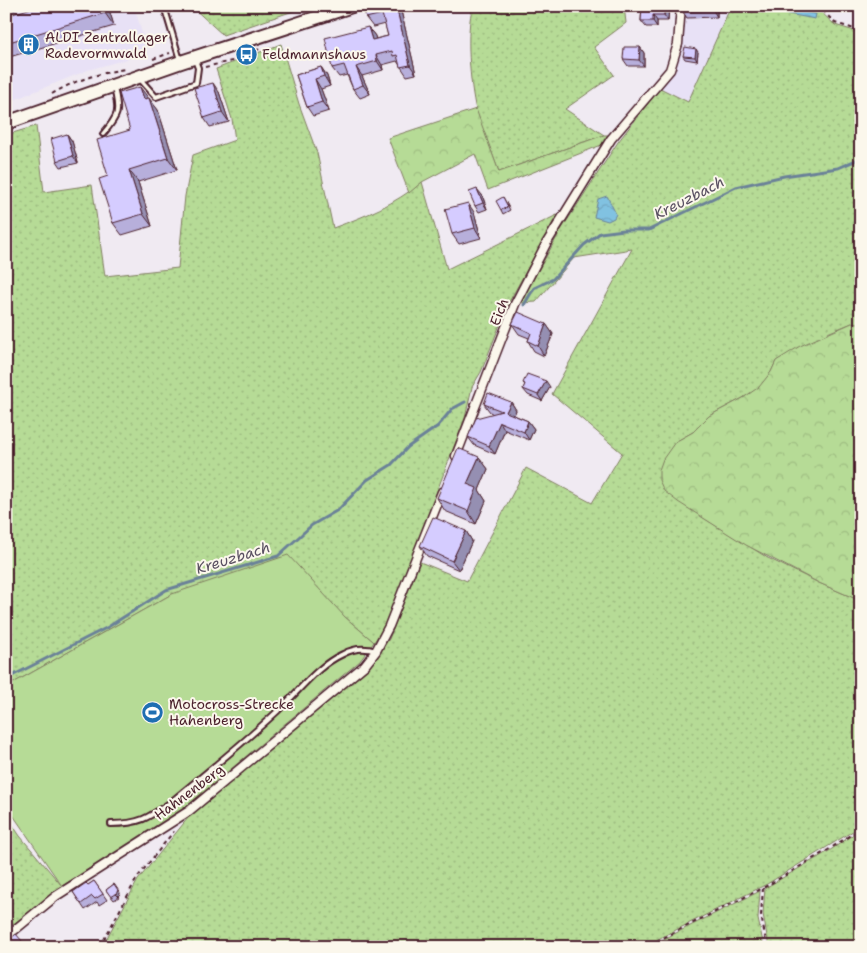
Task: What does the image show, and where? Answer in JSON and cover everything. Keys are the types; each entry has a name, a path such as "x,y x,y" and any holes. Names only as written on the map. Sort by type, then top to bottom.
{"main road":[{"path":"6,123 181,62 352,6"}],"street":[{"name":"Eich","path":"451,468 514,304 546,244 611,139 670,70 678,44 681,6"},
{"path":"376,651 390,626 444,486"},
{"name":"Hahnenberg","path":"6,937 56,896 189,811 365,665 376,651"}],"lane":[{"path":"6,8 13,6"},
{"path":"164,6 181,62"},
{"path":"139,77 156,96 165,94 196,83 198,68 194,58"},
{"path":"103,134 118,113 118,101 114,86"},
{"path":"111,824 136,823 152,816 171,802 271,716 316,672 342,654 356,649 367,648 376,651"}],"path":[{"path":"816,6 835,23 861,31"},
{"path":"100,947 137,878 189,811"},
{"path":"651,946 659,940 763,888 828,850 861,828"},
{"path":"763,888 761,915 766,947"}],"shaded area":[{"path":"6,6 134,6 148,53 88,70 6,103"},
{"path":"683,6 731,6 688,102 660,88 672,72"}],"green space":[{"path":"191,6 308,6 223,35"},
{"path":"473,6 624,6 626,23 594,47 614,75 565,109 604,135 499,172 478,118 474,99 470,72 469,43 469,29"},
{"path":"731,6 813,7 835,25 861,33 861,323 852,323 830,332 776,361 771,372 760,387 709,416 693,432 675,442 702,517 768,558 861,601 861,826 767,884 658,939 649,947 102,947 138,880 192,813 368,668 389,639 420,562 467,581 526,468 592,503 622,453 552,394 632,249 574,258 536,302 520,303 561,230 618,142 660,88 688,102"},
{"path":"281,44 299,104 317,153 333,228 380,209 422,182 447,269 557,215 509,302 481,372 472,387 465,418 386,624 374,642 345,617 172,594 6,687 6,135 36,126 44,192 92,185 105,276 178,268 185,196 193,155 235,140 232,119 216,69"},
{"path":"476,109 499,172 604,135 609,135 604,144 488,190 475,154 422,182 409,193 388,138"},
{"path":"852,323 861,323 861,601 819,583 746,545 678,502 664,491 659,480 659,470 663,459 675,442 693,432 709,416 759,387 771,372 776,361 800,346"},
{"name":"Motocross-Strecke Hahenberg","path":"288,555 345,617 374,642 360,661 188,805 62,886 6,805 6,687 172,594"},
{"path":"6,815 20,836 62,886 6,930"},
{"path":"861,829 861,947 769,947 763,914 765,888 829,851"},
{"path":"760,891 758,919 764,947 653,947 660,941"}],"water":[{"path":"762,6 816,14 815,19 761,9"},
{"path":"607,196 616,214 614,218 608,221 594,217 598,199"}],"building":[{"path":"38,6 103,6 105,13 6,43 6,16"},
{"path":"376,6 396,6 410,65 400,67 397,55 393,56 392,51 376,55 377,61 356,67 363,85 353,89 344,65 332,68 325,38 368,27 372,40 388,36 382,14 366,18 364,9"},
{"path":"642,6 664,6 664,15 653,15 653,21 641,21"},
{"path":"683,6 713,6 713,10 683,12"},
{"path":"624,47 640,47 639,60 623,59"},
{"path":"685,47 696,49 695,57 683,56"},
{"path":"321,67 324,76 315,79 322,102 307,107 296,75"},
{"path":"213,83 222,112 204,118 194,88"},
{"path":"140,87 144,99 149,98 168,158 129,170 143,214 113,223 99,179 108,176 97,140 130,130 119,93"},
{"path":"67,134 73,156 57,161 51,139"},
{"path":"477,189 483,203 475,206 469,192"},
{"path":"503,197 508,207 501,210 496,201"},
{"path":"468,203 475,228 452,234 445,209"},
{"path":"518,312 546,324 538,346 528,341 531,333 512,324"},
{"path":"527,374 546,381 538,395 523,389 525,384 523,383"},
{"path":"488,393 511,402 506,412 528,421 524,432 500,422 489,446 468,437 476,418 502,411 484,404"},
{"path":"458,448 479,457 467,484 477,488 468,511 437,498"},
{"path":"433,517 466,531 452,561 420,546"},
{"path":"94,881 103,894 95,899 92,896 81,904 73,892 86,883 88,885"},
{"path":"114,884 118,890 111,897 106,890"},
{"path":"16,934 22,941 15,947 6,947 6,942"}],"waterway":[{"name":"Kreuzbach","path":"524,305 534,288 553,279 584,245 600,233 624,230 649,230 736,187 784,176 838,168 861,158"},
{"name":"Kreuzbach","path":"6,679 108,627 166,590 278,556 312,525 338,510 367,480 391,465 408,447 438,426 452,409 465,402"}],"place":[{"name":"ALDI Zentrallager Radevormwald","path":"29,45"},
{"name":"Feldmannshaus","path":"246,54"},
{"name":"Motocross-Strecke Hahenberg","path":"153,712"}]}
